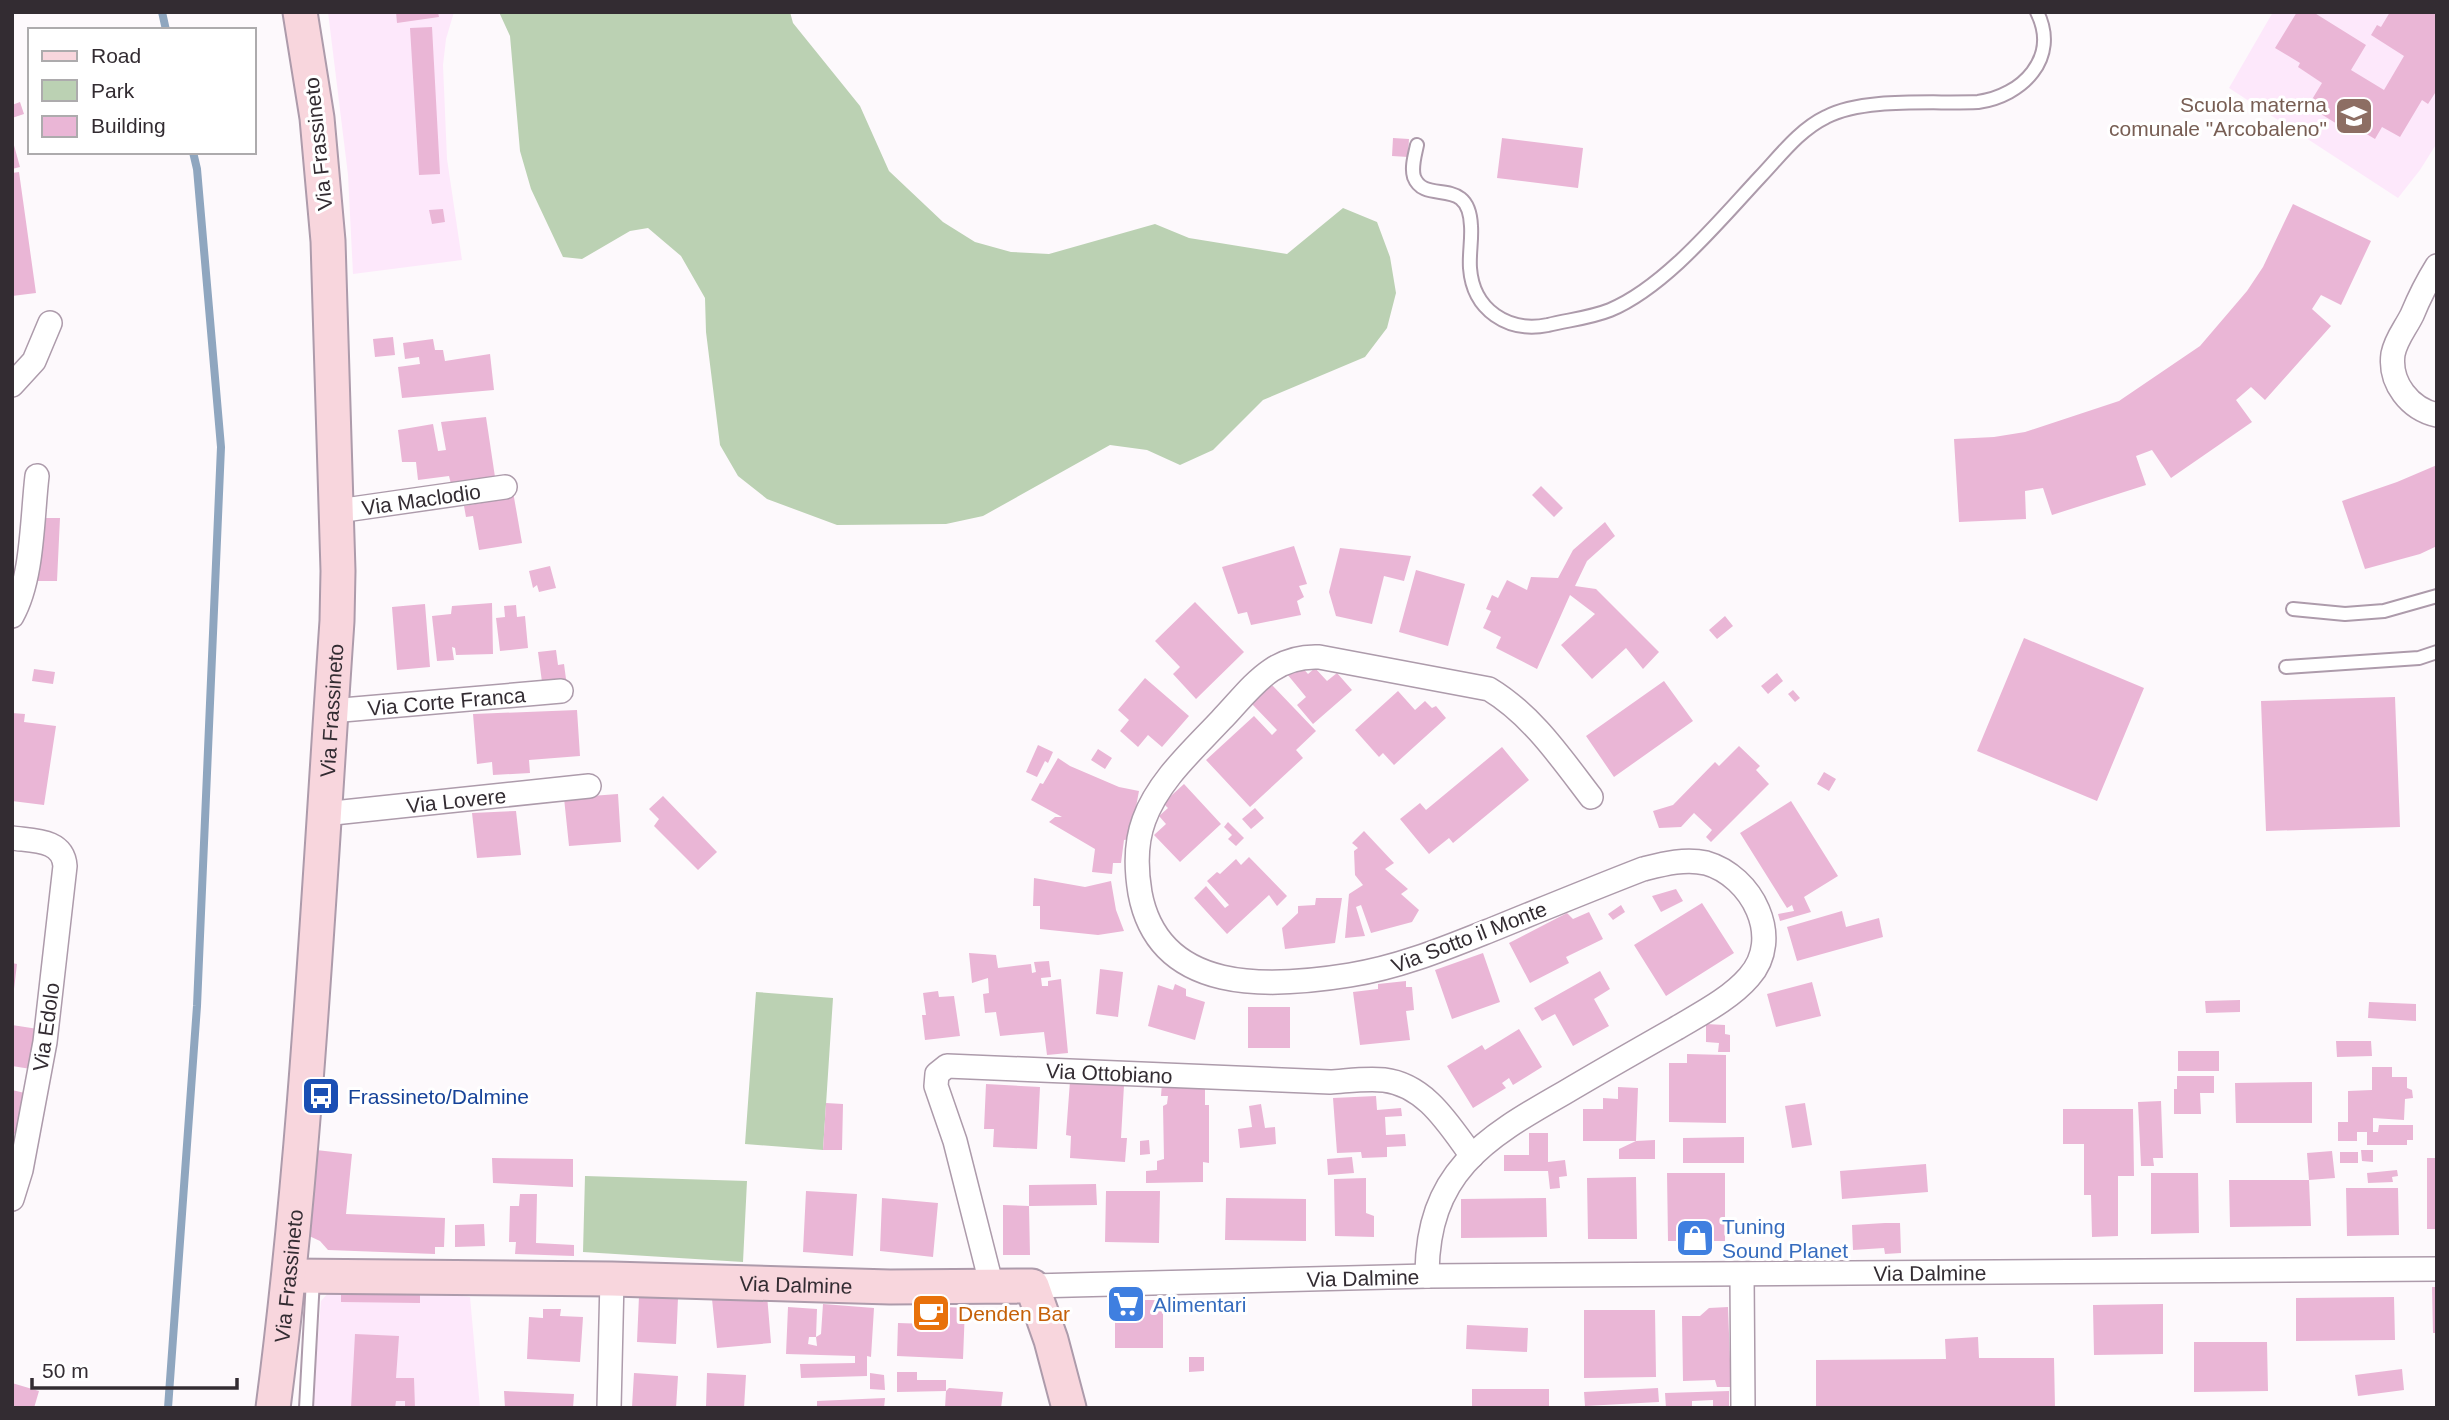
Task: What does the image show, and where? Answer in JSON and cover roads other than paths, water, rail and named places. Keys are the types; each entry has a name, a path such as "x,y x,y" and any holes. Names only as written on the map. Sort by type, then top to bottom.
{"street":[{"name":"Via Frassineto","path":"273,1408 302,1277 324,814 337,621 338,511 328,241 317,118 300,12"},
{"path":"2437,266 2397,340 2393,356 2396,380 2408,401 2429,414 2437,415"},
{"path":"2411,317 2437,308"},
{"path":"12,385 34,361 50,323"},
{"path":"12,616 22,597 26,578 37,476"},
{"name":"Via Maclodio","path":"338,511 505,487"},
{"name":"Via Sotto il Monte","path":"1427,1276 1429,1239 1435,1214 1446,1191 1472,1156 1512,1123 1696,1016 1747,979 1762,956 1764,936 1756,907 1740,884 1715,866 1700,862 1658,865 1434,953 1387,968 1310,981 1244,981 1217,977 1190,966 1165,948 1155,936 1143,907 1137,873 1137,854 1144,820 1168,779 1262,676 1285,661 1306,657 1489,690 1511,704 1528,721 1591,797"},
{"name":"Via Corte Franca","path":"331,710 562,691"},
{"name":"Via Lovere","path":"324,814 589,786"},
{"name":"Via Edolo","path":"12,838 50,844 61,852 65,873 45,1042 21,1170 12,1199"},
{"name":"Via Ottobiano","path":"992,1287 955,1141 936,1086 937,1073 947,1066 1330,1082 1384,1080 1410,1088 1422,1096 1446,1121 1472,1156"},
{"name":"Via Dalmine","path":"302,1277 612,1279 890,1287 992,1287 1427,1276 2437,1269"},
{"path":"1742,1275 1742,1408"},
{"path":"609,1408 612,1279"},
{"path":"1032,1286 1051,1340 1069,1408"}],"lane":[{"path":"1417,145 1413,166 1418,184 1435,192 1454,194 1462,199 1468,208 1472,229 1469,258 1472,282 1485,307 1503,321 1520,326 1540,326 1593,316 1628,301 1661,278 1797,137 1826,117 1846,109 1868,105 1978,103 2017,89 2035,68 2045,43 2037,12"},
{"path":"2293,609 2345,614 2384,611 2437,596"},
{"path":"2286,667 2419,658 2437,652"},
{"name":"Via Frassineto","path":"302,1277 306,1408"}],"waterway":[{"path":"162,12 166,28"},
{"path":"168,1408 197,1006 221,447 197,169 193,154"}],"place":[{"name":"Scuola materna comunale \"Arcobaleno\"","path":"2354,116"},
{"name":"Frassineto/Dalmine","path":"321,1096"},
{"name":"Tuning Sound Planet","path":"1695,1238"},
{"name":"Alimentari","path":"1126,1304"},
{"name":"Denden Bar","path":"931,1313"}]}
